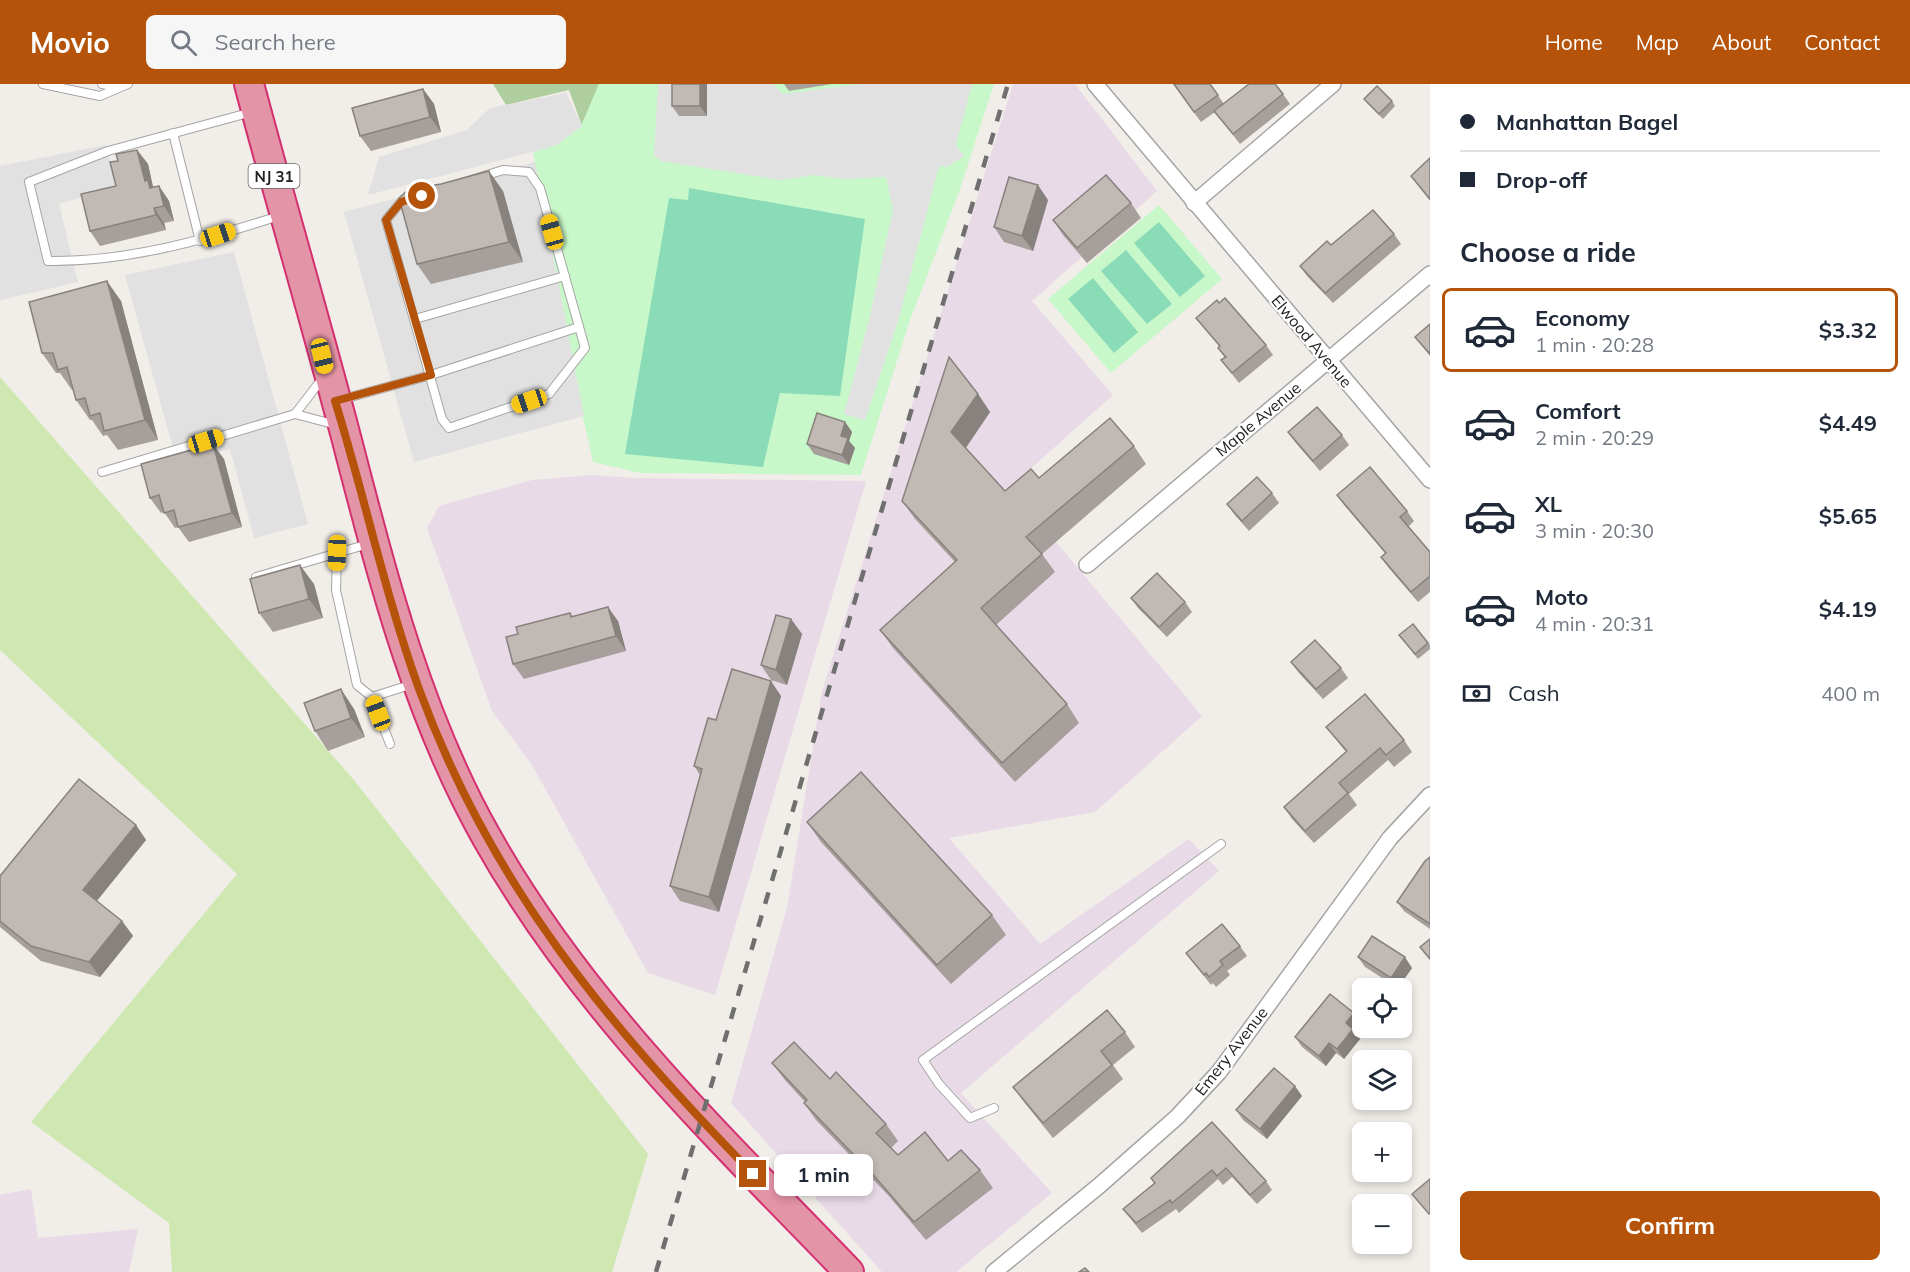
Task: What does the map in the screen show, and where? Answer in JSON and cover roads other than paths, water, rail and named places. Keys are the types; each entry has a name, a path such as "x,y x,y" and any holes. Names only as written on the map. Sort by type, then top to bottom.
{"highway":[{"name":"NJ 31","path":"249,84 327,374 417,682 461,787 486,836 576,976 650,1065 849,1272"}],"street":[{"name":"Elwood Avenue","path":"1095,84 1430,480"},
{"path":"1194,203 1333,84"},
{"name":"Maple Avenue","path":"1087,564 1430,274"},
{"name":"Emery Avenue","path":"993,1272 1177,1117 1219,1072 1383,847 1430,795"}],"lane":[{"path":"43,84 100,96 114,85"},
{"path":"102,84 128,84"},
{"path":"256,111 108,150 29,182 48,261 103,260 201,240 285,214"},
{"path":"173,133 201,240"},
{"path":"503,170 529,172 540,188 565,276 585,348 549,394 449,428 442,419 386,220 401,202 503,170"},
{"path":"415,319 565,276"},
{"path":"102,472 295,414 339,414 431,375 579,327"},
{"path":"295,414 327,374"},
{"path":"256,577 375,542"},
{"path":"337,553 336,590 357,685 372,697 390,744"},
{"path":"372,697 417,682"},
{"path":"994,1108 970,1118 939,1084 923,1060 1221,844"}],"railway":[{"path":"656,1272 1008,84"}]}
